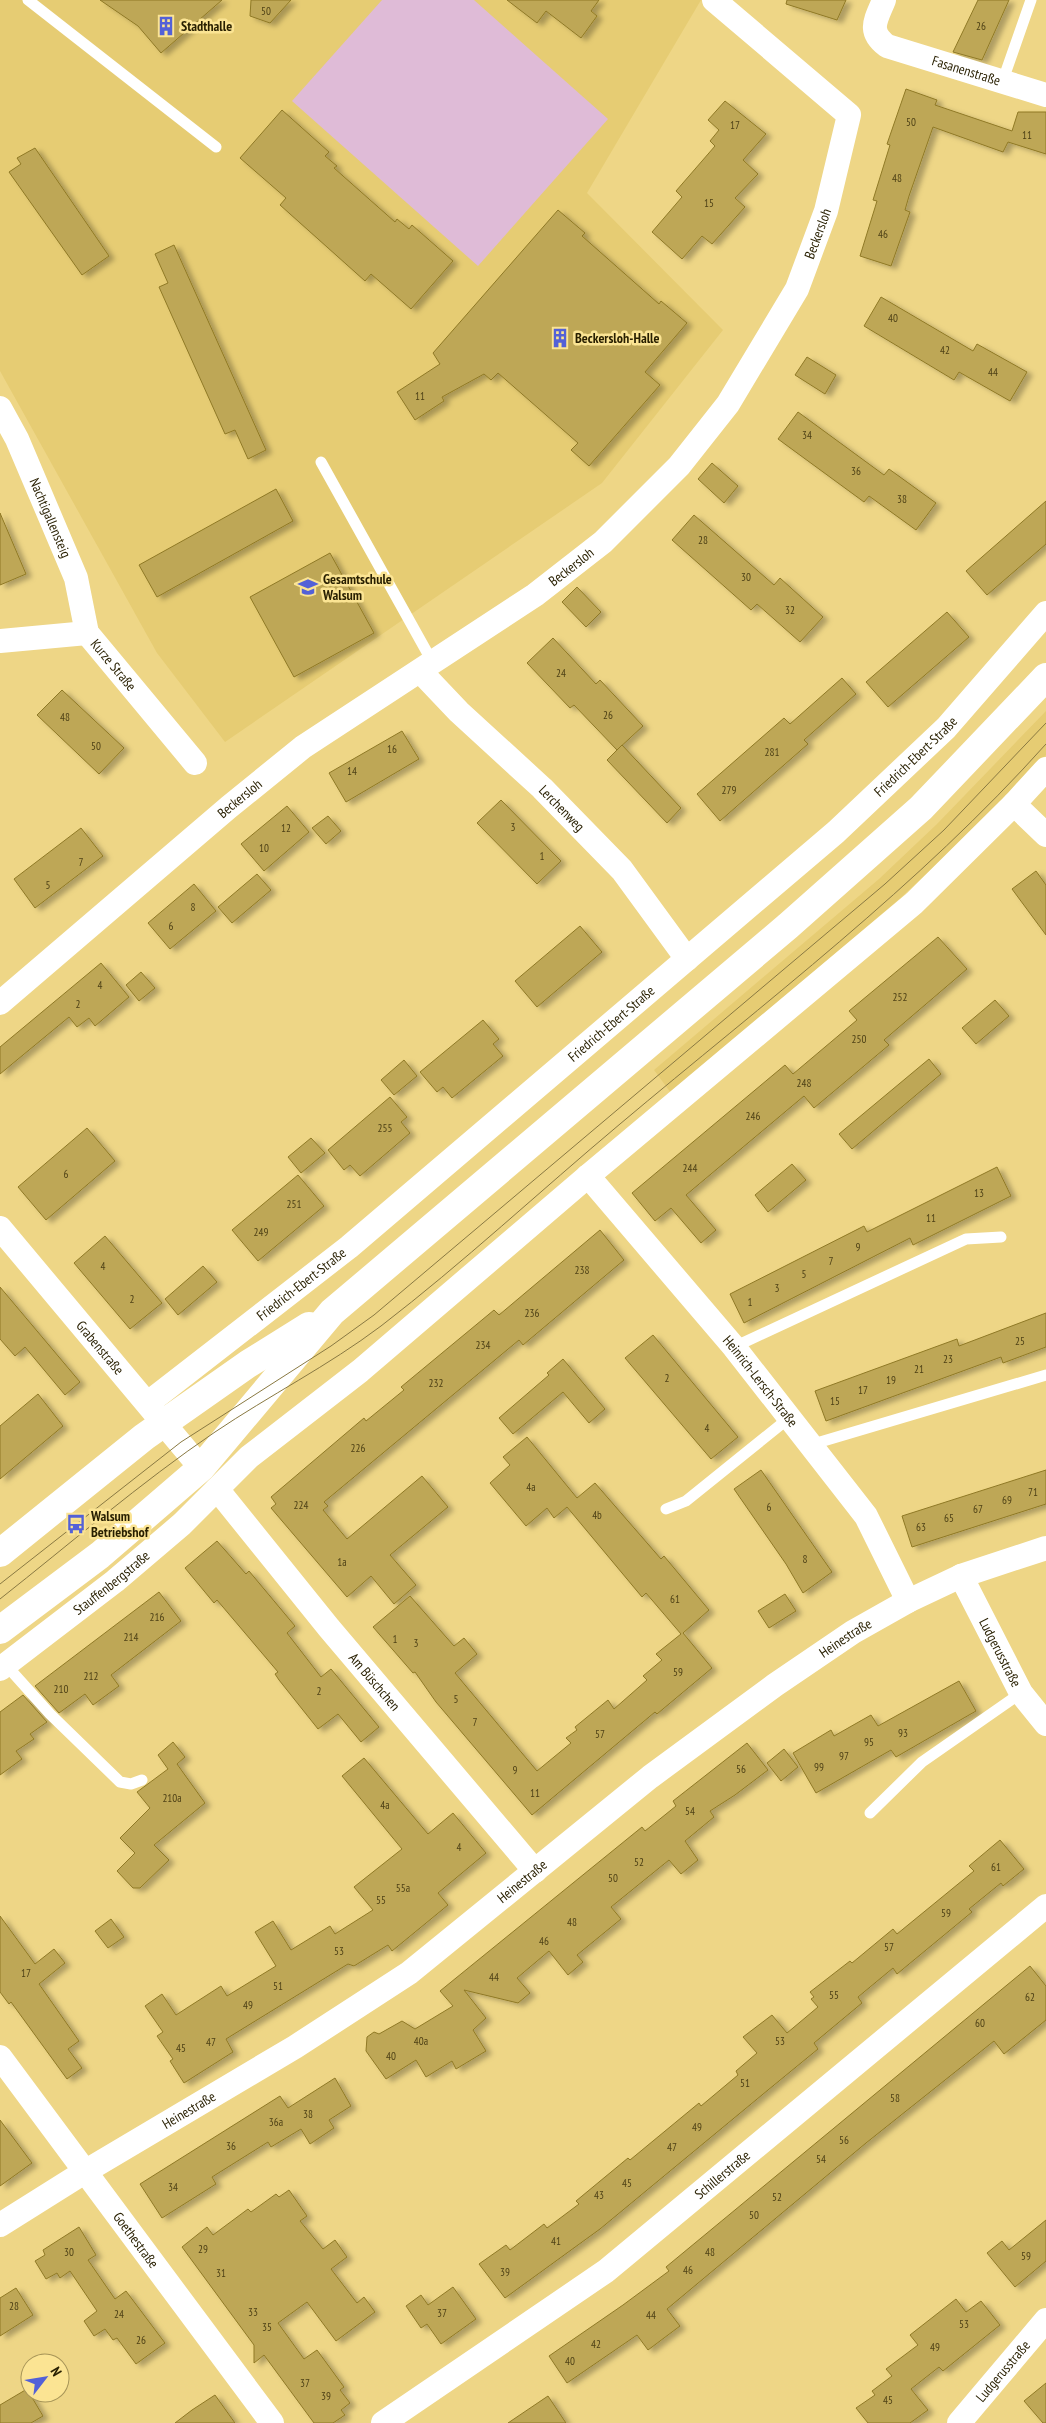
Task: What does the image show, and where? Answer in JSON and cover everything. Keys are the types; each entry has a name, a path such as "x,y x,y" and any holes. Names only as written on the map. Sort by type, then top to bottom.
{"main road":[{"name":"Friedrich-Ebert-Straße","path":"0,1553 156,1413 248,1364 332,1312 788,926 921,808 1046,677"},
{"name":"Friedrich-Ebert-Straße","path":"0,1630 100,1555 201,1468 254,1408 332,1312"}],"street":[{"name":"Beckersloh","path":"0,1003 229,807 303,747 427,668 535,595 604,542 680,466 728,404 796,289 826,211 849,115 714,0"},
{"name":"Fasanenstraße","path":"884,0 874,27 877,38 887,46 1004,80 1046,95"},
{"name":"Nachtigallensteig","path":"0,408 17,438 76,578 87,634"},
{"name":"Friedrich-Ebert-Straße","path":"156,1413 836,832 946,728 1046,613"},
{"name":"Kurze Straße","path":"0,640 87,634 195,763"},
{"name":"Lerchenweg","path":"427,668 459,712 542,788 622,870 687,959"},
{"path":"1046,769 1014,804 1046,835"},
{"name":"Stauffenbergstraße","path":"3,1667 115,1581 182,1524 249,1457 360,1371 588,1176 914,903 1014,804"},
{"name":"Heinrich-Lersch-Straße","path":"588,1176 734,1347 866,1516 908,1600"},
{"name":"Grabenstraße","path":"0,1228 201,1468"},
{"name":"Am Büschchen","path":"217,1489 329,1628 535,1871"},
{"name":"Heinestraße","path":"0,2225 86,2171 295,2048 409,1973 650,1777 775,1685 853,1632 908,1600 961,1576 1046,1548"},
{"name":"Ludgerusstraße","path":"961,1576 1021,1693 1046,1724"},
{"name":"Schillerstraße","path":"383,2423 606,2271 1046,1906"},
{"name":"Goethestraße","path":"0,2057 272,2423"},
{"name":"Ludgerusstraße","path":"959,2423 1043,2332"}],"lane":[{"path":"28,0 216,147"},
{"path":"1004,80 1031,0"},
{"path":"322,462 427,668"},
{"path":"734,1347 966,1239 1002,1237"},
{"path":"810,1445 1046,1375"},
{"path":"666,1510 686,1501 789,1418"},
{"path":"3,1667 120,1782 131,1784 142,1780"},
{"path":"870,1813 922,1762 1021,1693"}],"shaded area":[{"path":"0,0 701,0 587,193 723,330 602,483 225,742 157,653 0,371"},
{"path":"382,0 474,0 608,119 478,266 292,101"},
{"path":"1046,711 1046,755 960,843 897,901 671,1093 654,1070 879,879 937,824"}],"building":[{"name":"Stadthalle","path":"100,0 222,0 161,53 138,26"},
{"name":"Stadthalle","path":"251,0 291,0 270,23 250,16"},
{"path":"507,0 599,0 591,11 597,16 581,38 546,11 537,23"},
{"path":"787,0 846,0 837,20 786,4"},
{"path":"978,0 1009,0 982,60 953,52"},
{"path":"906,89 937,100 935,105 1012,131 1018,112 1046,112 1046,154 1008,142 1003,152 933,127 909,196 905,210 910,212 891,266 860,256 877,201 873,200 890,145 887,144"},
{"path":"725,101 766,134 743,160 758,174 735,198 745,207 712,244 702,236 682,259 652,232 682,197 676,191 715,146 710,141 719,130 708,120"},
{"path":"282,110 329,152 325,156 337,166 334,168 395,222 397,219 409,229 412,225 453,261 411,309 371,274 365,281 280,205 286,198 240,158"},
{"path":"35,148 109,256 82,275 9,172 21,164 17,158"},
{"name":"Beckersloh-Halle","path":"558,210 585,233 582,236 659,304 661,301 687,323 645,372 660,385 589,466 571,450 578,443 498,373 491,380 484,374 442,397 444,401 415,420 397,392 440,364 433,353"},
{"path":"174,245 266,450 248,459 235,430 225,434 159,287 168,283 155,254"},
{"path":"881,297 973,351 977,344 1027,372 1010,401 959,372 954,380 864,326"},
{"path":"807,357 836,375 825,394 795,375"},
{"path":"798,412 884,475 889,469 936,503 916,530 869,496 864,502 778,439"},
{"path":"712,463 738,486 724,503 698,479"},
{"path":"276,489 293,521 157,597 139,565"},
{"path":"1046,501 1046,544 987,595 966,571"},
{"path":"0,513 26,574 0,585"},
{"path":"694,515 774,585 780,578 823,617 800,642 757,604 751,610 672,540"},
{"path":"330,553 374,633 294,677 250,597"},
{"path":"577,587 601,612 586,627 562,602"},
{"path":"947,612 969,637 888,707 866,682"},
{"path":"553,638 596,684 600,680 643,726 617,750 574,705 570,708 527,663"},
{"path":"842,678 856,694 804,740 808,744 720,821 697,794 784,718 790,724"},
{"path":"62,690 124,748 99,774 37,715"},
{"path":"402,731 419,759 346,802 329,773"},
{"path":"622,745 681,808 667,823 607,760"},
{"path":"501,800 561,861 537,884 477,823"},
{"path":"287,806 309,832 264,871 241,844"},
{"path":"328,816 341,831 326,844 312,828"},
{"path":"81,828 103,856 35,908 14,879"},
{"path":"1036,871 1046,885 1046,935 1012,889"},
{"path":"257,874 271,890 232,923 218,907"},
{"path":"194,884 216,911 170,949 148,923"},
{"path":"580,926 602,952 537,1007 515,981"},
{"path":"938,937 967,969 884,1040 889,1045 814,1108 804,1096 686,1195 716,1230 701,1243 671,1208 655,1221 632,1193 785,1065 793,1074 857,1020 849,1011"},
{"path":"101,963 129,997 95,1026 89,1018 77,1027 69,1017 0,1074 0,1047"},
{"path":"141,972 155,988 139,1001 126,985"},
{"path":"995,1000 1009,1016 976,1044 962,1028"},
{"path":"483,1020 499,1039 493,1044 503,1056 452,1098 443,1087 437,1092 420,1072"},
{"path":"929,1059 941,1074 852,1149 839,1134"},
{"path":"404,1060 417,1076 394,1095 381,1080"},
{"path":"390,1097 407,1117 401,1122 410,1133 360,1176 350,1165 344,1170 328,1150"},
{"path":"87,1128 115,1161 46,1220 18,1187"},
{"path":"311,1138 325,1153 301,1173 288,1157"},
{"path":"792,1164 806,1180 768,1212 755,1195"},
{"path":"997,1167 1011,1196 913,1245 910,1238 744,1323 730,1294 864,1226 867,1232"},
{"path":"298,1175 324,1206 258,1261 232,1230"},
{"path":"600,1230 624,1260 523,1345 519,1340 324,1502 328,1506 323,1510 347,1539 422,1476 448,1507 390,1555 416,1585 394,1604 371,1576 347,1597 271,1508 276,1504 271,1497 364,1418 366,1421 404,1390 401,1387 494,1310 499,1315"},
{"path":"105,1236 162,1303 130,1329 74,1263"},
{"path":"203,1266 217,1282 178,1315 165,1299"},
{"path":"0,1287 80,1382 65,1395 25,1347 15,1356 0,1339"},
{"path":"1046,1313 1046,1347 1003,1363 1001,1357 826,1421 815,1391 957,1339 959,1346"},
{"path":"653,1335 738,1437 711,1459 625,1358"},
{"path":"563,1359 605,1409 589,1423 563,1392 513,1434 499,1418 549,1375 547,1373"},
{"path":"38,1394 63,1426 0,1479 0,1426"},
{"path":"527,1437 577,1498 595,1483 661,1559 664,1556 709,1610 683,1633 712,1668 657,1714 655,1712 532,1815 436,1702 415,1672 413,1673 373,1627 410,1596 454,1646 464,1638 477,1654 455,1673 537,1771 571,1743 566,1738 577,1730 575,1727 608,1700 614,1709 647,1680 643,1676 662,1660 656,1654 681,1634 646,1593 642,1597 567,1507 554,1518 547,1508 526,1526 490,1483 510,1465 503,1457"},
{"path":"761,1470 832,1572 803,1593 786,1564 734,1489"},
{"path":"1046,1470 1046,1504 912,1547 902,1516"},
{"path":"217,1541 246,1574 249,1571 295,1626 287,1633 321,1677 331,1669 379,1727 361,1742 338,1714 318,1729 279,1680 275,1674 278,1672 217,1600 214,1603 185,1568"},
{"path":"159,1592 181,1621 111,1675 119,1686 93,1705 85,1694 59,1713 35,1686"},
{"path":"785,1594 796,1611 769,1628 758,1611"},
{"path":"959,1681 976,1711 896,1757 891,1750 816,1793 793,1753 831,1730 834,1736 871,1715 878,1726"},
{"path":"23,1695 47,1722 30,1734 34,1739 16,1751 22,1759 0,1775 0,1712"},
{"path":"173,1742 185,1757 177,1764 205,1803 154,1845 169,1860 140,1888 133,1888 117,1871 135,1853 120,1838 150,1808 137,1792 168,1769 158,1755"},
{"path":"747,1743 768,1770 710,1811 714,1817 685,1841 698,1860 681,1874 669,1860 611,1907 621,1919 577,1955 583,1962 568,1975 549,1951 517,1978 530,1993 518,2003 464,1990 486,2018 473,2030 486,2051 456,2069 452,2061 426,2077 416,2060 386,2079 366,2051 367,2037 374,2032 379,2034 402,2021 415,2029 453,2006 440,1991 642,1827 645,1831 676,1806 673,1801"},
{"path":"784,1749 798,1767 781,1781 767,1763"},
{"path":"364,1758 428,1834 453,1813 486,1853 438,1893 448,1905 392,1951 388,1945 354,1966 348,1964 226,2039 233,2052 184,2083 170,2061 173,2059 157,2036 163,2032 145,2006 162,1994 176,2015 221,1986 227,1996 276,1966 255,1932 273,1921 291,1950 330,1926 335,1934 373,1910 354,1887 402,1849 342,1776"},
{"path":"1000,1840 1024,1869 1003,1886 1001,1883 969,1909 972,1912 897,1974 893,1968 858,1997 862,2003 814,2043 818,2049 600,2229 505,2298 479,2264 506,2245 510,2250 544,2224 547,2228 579,2204 576,2201 628,2158 630,2160 699,2103 701,2106 738,2075 736,2071 757,2053 743,2037 772,2015 787,2033 818,2007 811,1999 814,1997 810,1992 850,1961 852,1963 893,1929 897,1934 974,1871 969,1866"},
{"path":"0,1916 35,1964 54,1949 65,1963 39,1984 79,2041 68,2049 82,2068 67,2079 11,2002 9,2004 0,1992"},
{"path":"111,1919 124,1937 108,1948 95,1931"},
{"path":"1030,1966 1046,1986 1046,2020 1004,2054 994,2041 866,2143 667,2309 680,2326 648,2350 637,2335 567,2383 549,2356 669,2271 666,2267"},
{"path":"335,2078 351,2106 329,2120 334,2128 310,2144 301,2129 271,2147 268,2142 212,2177 216,2184 162,2218 140,2184 280,2096 288,2108"},
{"path":"0,2120 32,2163 0,2186"},
{"path":"289,2190 307,2216 300,2221 323,2249 335,2240 347,2257 331,2269 357,2303 364,2297 375,2312 336,2341 307,2302 278,2323 304,2359 317,2350 344,2387 340,2390 350,2403 341,2410 345,2415 333,2423 314,2423 264,2355 254,2363 254,2345 182,2247 207,2227 213,2235 248,2209 251,2212 276,2194 279,2197"},
{"path":"1046,2220 1046,2261 1015,2287 987,2253 1002,2241 1009,2250"},
{"path":"79,2227 96,2255 88,2260 115,2299 126,2291 165,2343 136,2364 117,2338 113,2340 105,2329 94,2336 84,2321 97,2311 70,2271 60,2278 57,2273 46,2279 35,2261 45,2255 43,2250"},
{"path":"453,2287 476,2319 441,2344 427,2324 421,2328 406,2306 421,2295 428,2305"},
{"path":"16,2288 33,2315 0,2336 0,2298"},
{"path":"956,2299 966,2312 981,2301 1000,2325 943,2371 939,2367 911,2389 928,2410 910,2423 868,2423 856,2408 875,2395 872,2391 892,2376 886,2369 918,2345 910,2335"},
{"path":"1046,2383 1046,2423 1043,2423 1024,2401"},
{"path":"20,2393 20,2403 35,2403 43,2416 31,2423 0,2423 0,2405"},
{"path":"215,2395 235,2423 175,2423 192,2410"},
{"path":"548,2396 566,2423 508,2423"}],"tram line":[{"path":"0,1584 181,1442 331,1346 374,1315 885,884 944,830 1046,723"},
{"path":"0,1599 133,1492 187,1452 236,1418 361,1341 412,1302 894,894 997,796 1046,744"}],"place":[{"name":"Stadthalle","path":"166,26"},
{"name":"Beckersloh-Halle","path":"560,338"},
{"name":"Gesamtschule Walsum","path":"308,587"},
{"name":"Walsum Betriebshof","path":"76,1524"}]}
